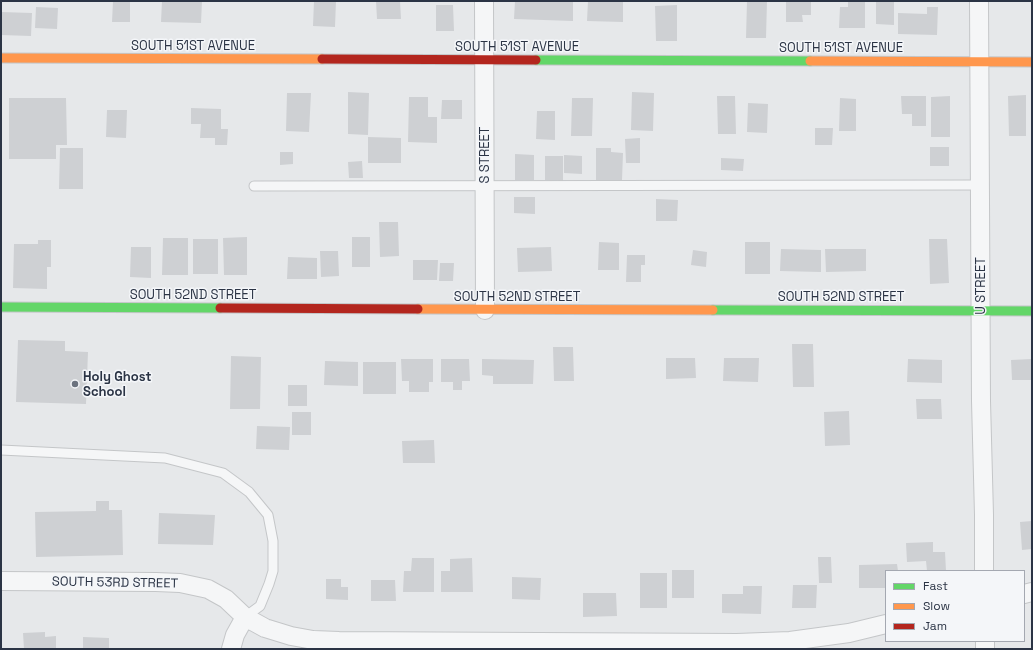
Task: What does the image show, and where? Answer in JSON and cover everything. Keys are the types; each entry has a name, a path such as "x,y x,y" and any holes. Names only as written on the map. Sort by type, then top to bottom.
{"street":[{"name":"S STREET","path":"484,1 485,310"},
{"name":"U STREET","path":"980,1 981,401 984,570"},
{"name":"SOUTH 51ST AVENUE","path":"1,58 1032,62"},
{"name":"SOUTH 52ND STREET","path":"1,307 1032,311"},
{"name":"SOUTH 53RD STREET","path":"1,581 180,583 208,589 226,599 245,617 265,628 291,636 313,640 488,645 737,643 790,641 849,632 885,624"},
{"path":"231,649 235,635 245,617"}],"lane":[{"path":"254,186 980,185"},
{"path":"1,450 165,458 223,473 250,492 268,515 272,541 273,571 270,584 260,606 245,617"}],"building":[{"path":"113,1 130,1 130,22 112,22"},
{"path":"162,1 202,1 201,23 161,22"},
{"path":"314,1 336,1 335,27 313,26"},
{"path":"376,1 400,1 401,19 377,19"},
{"path":"515,1 573,1 573,21 514,19"},
{"path":"588,1 623,1 623,22 587,21"},
{"path":"747,1 767,1 766,38 746,38"},
{"path":"786,1 811,1 811,15 802,15 803,22 786,22"},
{"path":"848,1 865,1 865,28 839,28 840,7 848,7"},
{"path":"876,1 894,1 894,25 876,24"},
{"path":"436,5 453,5 454,31 436,31"},
{"path":"677,5 677,41 656,41 655,6"},
{"path":"36,7 58,8 57,29 35,28"},
{"path":"927,7 938,7 937,35 898,34 898,13 927,14"},
{"path":"1,12 32,13 31,36 1,35"},
{"path":"348,92 369,93 368,135 348,134"},
{"path":"632,92 654,93 653,131 631,130"},
{"path":"287,93 311,93 309,132 286,131"},
{"path":"1026,95 1026,136 1009,136 1008,96"},
{"path":"717,96 735,96 736,134 718,134"},
{"path":"901,96 926,96 926,126 912,126 912,114 902,114"},
{"path":"950,96 950,137 931,137 931,97"},
{"path":"409,97 428,97 428,117 437,117 437,143 408,142"},
{"path":"9,98 66,98 67,145 56,145 56,159 9,159"},
{"path":"572,98 593,98 592,136 571,136"},
{"path":"840,98 856,99 856,131 839,131"},
{"path":"442,100 462,100 462,119 441,119"},
{"path":"748,103 768,104 767,133 747,132"},
{"path":"191,108 221,109 221,129 228,129 227,145 215,145 215,138 200,138 201,124 191,124"},
{"path":"107,110 127,110 126,138 106,137"},
{"path":"537,111 555,111 555,140 536,139"},
{"path":"815,128 833,128 832,145 815,145"},
{"path":"368,137 401,138 401,163 368,163"},
{"path":"640,138 640,163 626,163 625,139"},
{"path":"930,147 949,147 949,166 930,166"},
{"path":"60,148 83,148 83,189 59,189"},
{"path":"596,148 611,148 611,152 623,153 622,180 596,180"},
{"path":"280,152 293,152 293,164 280,165"},
{"path":"515,154 534,155 534,180 515,180"},
{"path":"564,155 582,156 582,174 564,173"},
{"path":"545,156 563,156 563,181 545,180"},
{"path":"721,158 744,159 743,171 721,170"},
{"path":"362,161 363,178 349,178 348,162"},
{"path":"514,197 535,197 535,214 514,213"},
{"path":"656,199 678,200 677,221 656,221"},
{"path":"379,222 398,222 399,256 380,257"},
{"path":"247,237 247,275 224,275 223,238"},
{"path":"352,237 370,237 370,267 352,267"},
{"path":"163,238 188,238 188,275 162,275"},
{"path":"193,239 218,239 218,274 193,274"},
{"path":"929,239 947,239 949,283 930,284"},
{"path":"38,240 51,240 51,267 47,267 47,289 13,288 14,244 38,244"},
{"path":"599,242 619,243 619,270 598,270"},
{"path":"745,242 770,242 770,274 745,274"},
{"path":"131,247 151,247 151,278 130,277"},
{"path":"551,247 552,271 518,272 517,248"},
{"path":"781,249 821,250 821,272 780,271"},
{"path":"825,249 866,249 866,271 826,272"},
{"path":"693,250 707,252 706,267 691,265"},
{"path":"320,251 338,251 339,276 321,277"},
{"path":"627,255 645,255 645,265 641,265 641,282 626,282"},
{"path":"288,257 317,258 317,279 287,279"},
{"path":"413,260 438,260 437,280 413,280"},
{"path":"440,263 454,263 453,281 439,281"},
{"path":"18,340 65,341 65,351 88,352 86,404 16,402"},
{"path":"792,344 813,344 814,387 793,387"},
{"path":"553,347 573,347 574,381 554,381"},
{"path":"231,356 261,357 260,409 230,409"},
{"path":"666,358 695,358 696,378 666,379"},
{"path":"724,358 759,358 758,382 723,381"},
{"path":"401,359 433,359 433,382 429,382 429,392 409,392 409,381 402,381"},
{"path":"441,359 469,359 470,381 462,381 462,390 453,390 453,382 441,382"},
{"path":"482,359 534,360 533,384 493,384 493,376 482,375"},
{"path":"908,359 942,360 942,383 907,382"},
{"path":"1032,359 1032,380 1012,380 1011,360"},
{"path":"325,361 358,362 358,386 324,385"},
{"path":"363,362 396,362 396,394 363,394"},
{"path":"288,385 307,385 307,406 288,406"},
{"path":"916,399 941,399 942,419 917,419"},
{"path":"849,411 850,445 825,446 824,412"},
{"path":"292,412 311,412 311,435 292,435"},
{"path":"257,426 290,427 289,450 256,449"},
{"path":"434,440 435,463 403,463 402,441"},
{"path":"96,501 109,501 109,510 122,510 123,555 36,557 35,512 96,511"},
{"path":"159,513 215,515 213,545 158,544"},
{"path":"1032,521 1032,549 1022,550 1020,522"},
{"path":"933,542 933,552 945,552 946,570 927,570 926,561 907,562 906,543"},
{"path":"818,557 831,557 832,583 819,583"},
{"path":"412,558 434,558 434,592 403,592 404,571 411,571"},
{"path":"472,558 473,592 441,592 441,571 450,571 450,559"},
{"path":"897,564 898,570 885,570 885,588 859,588 859,565"},
{"path":"672,570 694,570 694,598 672,598"},
{"path":"640,573 667,573 667,608 640,608"},
{"path":"512,577 541,578 540,600 512,599"},
{"path":"326,579 341,579 341,587 348,587 348,600 326,599"},
{"path":"371,580 395,580 396,601 371,601"},
{"path":"793,585 817,585 816,608 792,608"},
{"path":"743,586 762,586 761,614 722,613 722,594 743,594"},
{"path":"583,593 616,593 617,616 583,617"},
{"path":"45,632 45,637 56,636 56,649 24,649 23,633"},
{"path":"83,637 109,638 109,649 83,649"}],"traffic: fast":[{"path":"536,60 810,61"},
{"path":"1,307 220,308"},
{"path":"713,310 1032,311"}],"traffic: slow":[{"path":"1,58 322,59"},
{"path":"810,61 1032,62"},
{"path":"418,309 713,310"}],"traffic: jam":[{"path":"322,59 536,60"},
{"path":"220,308 418,309"}],"place":[{"name":"Holy Ghost School","path":"75,384"}]}
